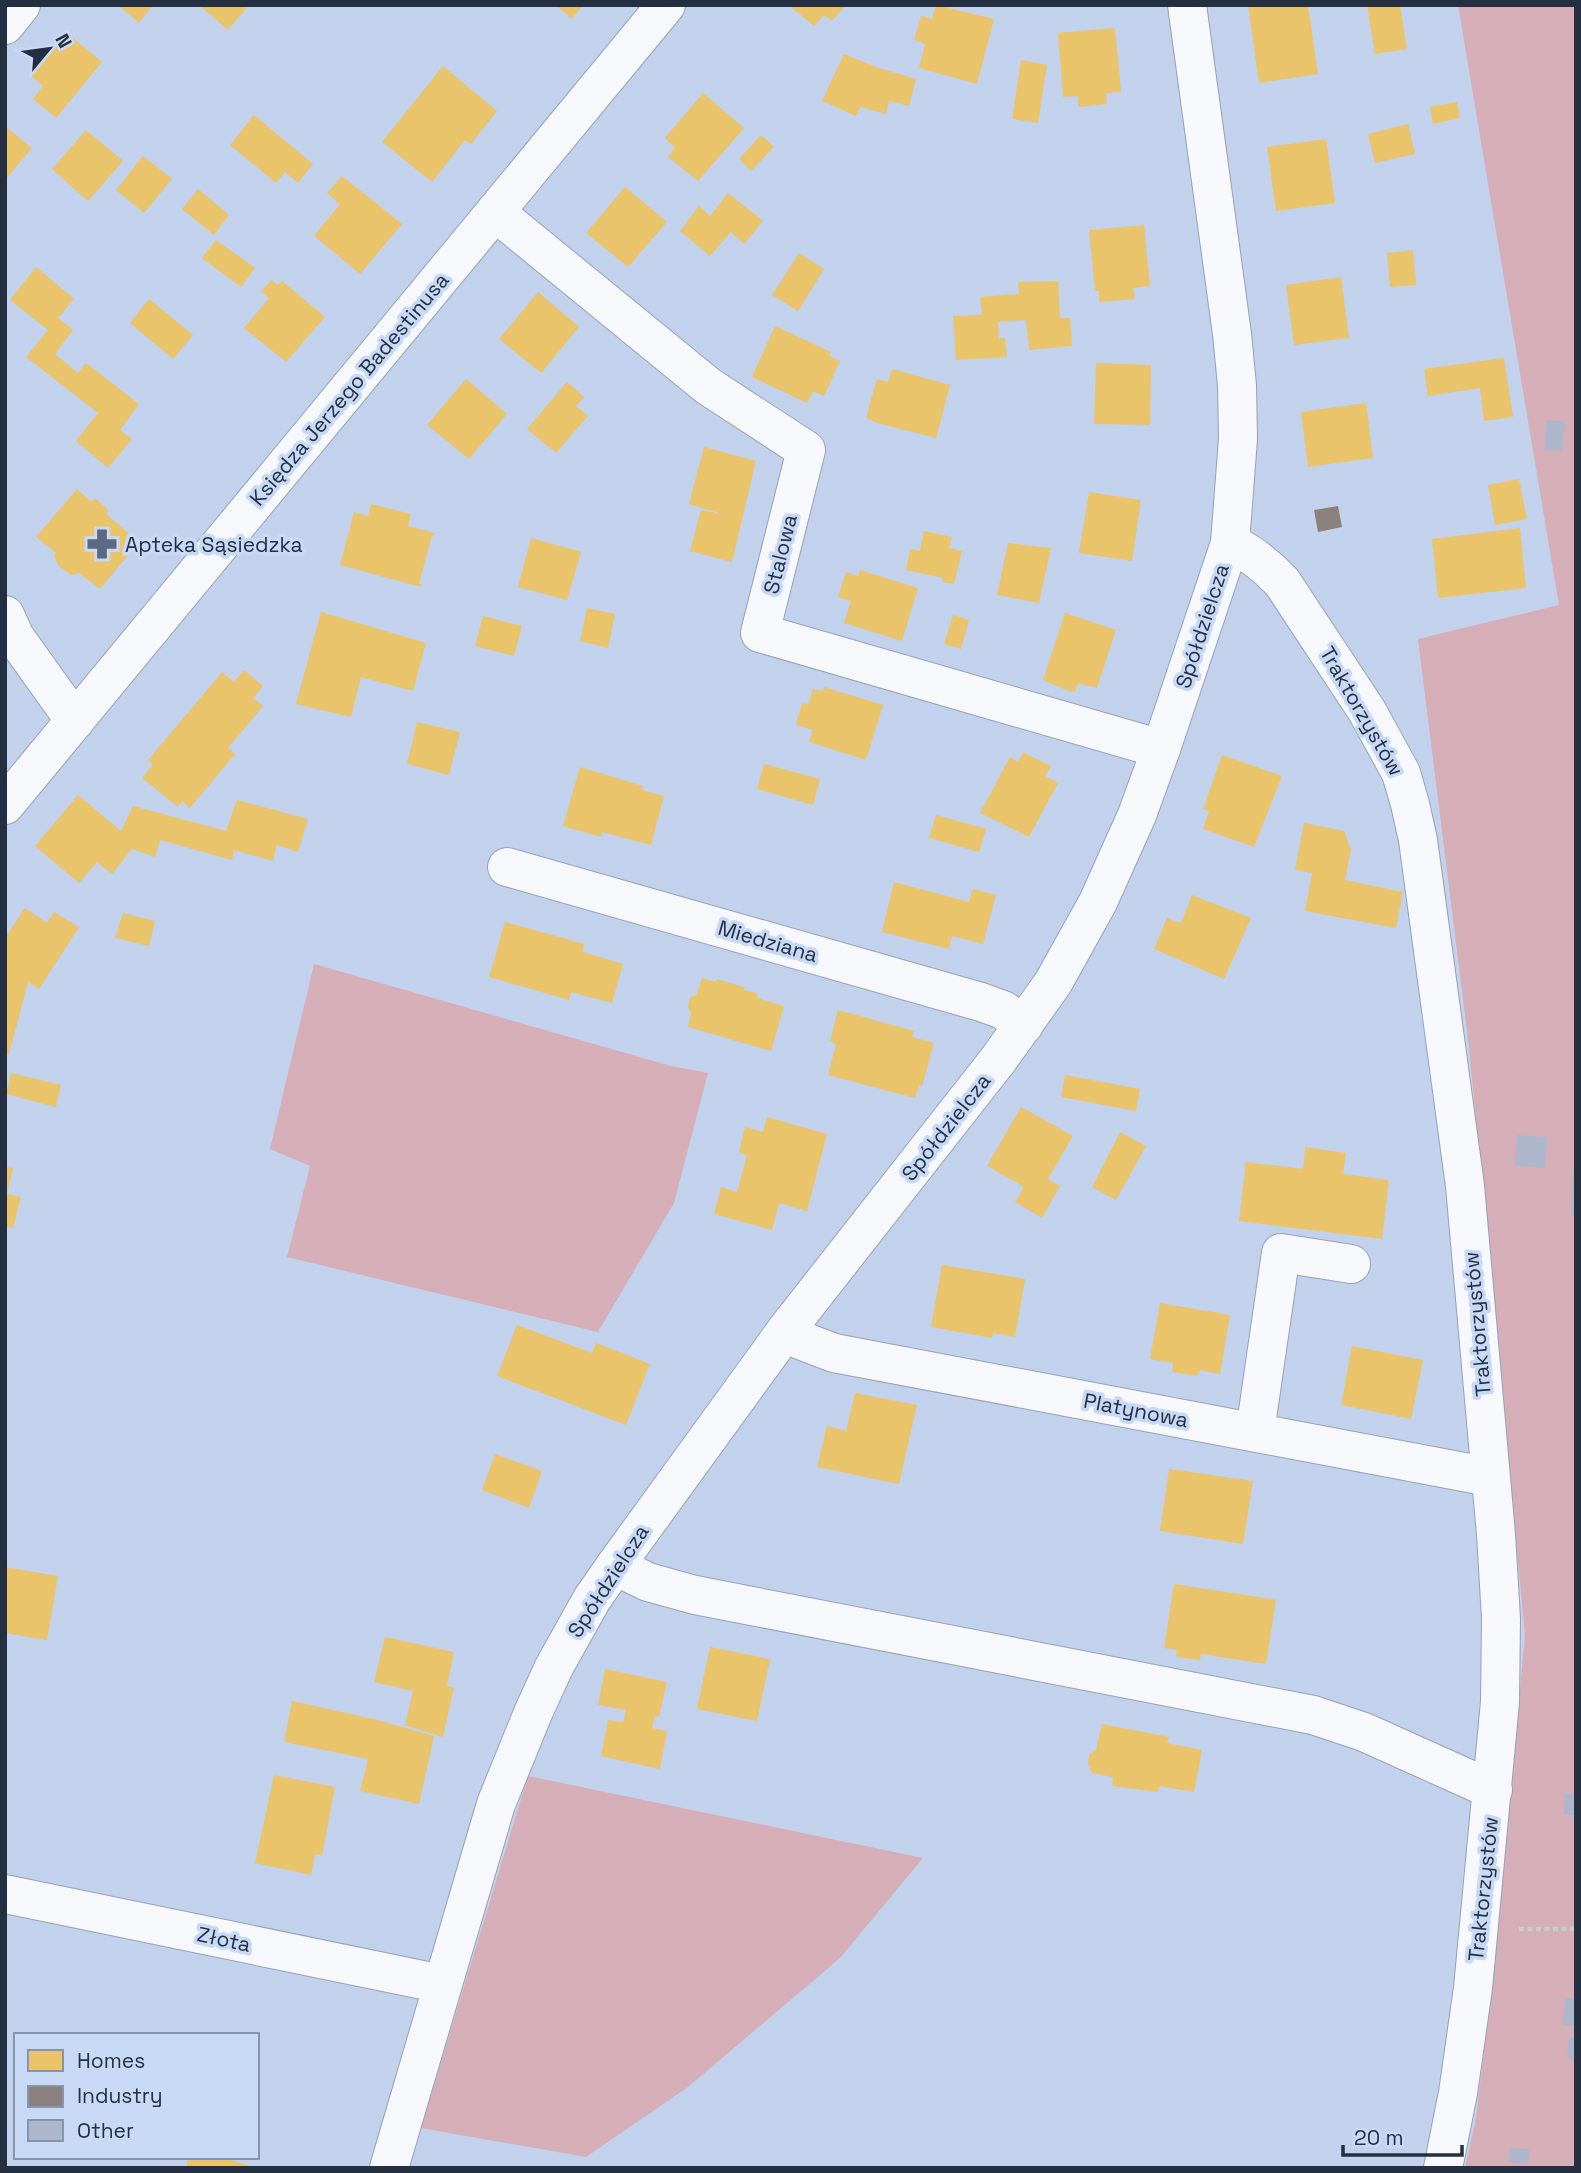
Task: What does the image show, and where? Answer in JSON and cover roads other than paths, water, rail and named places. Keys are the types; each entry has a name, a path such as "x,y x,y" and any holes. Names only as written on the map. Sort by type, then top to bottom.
{"street":[{"path":"5,24 21,5"},
{"name":"Księdza Jerzego Badestinusa","path":"5,805 666,5"},
{"name":"Spółdzielcza","path":"389,2168 483,1844 512,1761 554,1667 592,1599 787,1329 1024,1025 1053,983 1098,902 1137,815 1230,543 1238,439 1232,334 1187,5"},
{"name":"Stalowa","path":"495,212 708,386 806,450 760,633 1161,749"},
{"name":"Traktorzystów","path":"1230,543 1248,551 1282,582 1380,733 1401,773 1418,840 1465,1186 1496,1534 1501,1619 1500,1702 1466,2045 1443,2168"},
{"path":"5,615 15,637 75,721"},
{"name":"Miedziana","path":"507,867 981,1002 1003,1010 1024,1025"},
{"path":"1255,1432 1281,1253 1351,1264"},
{"name":"Platynowa","path":"787,1329 800,1340 834,1353 1490,1477"},
{"path":"615,1566 648,1582 695,1595 1313,1715 1364,1732 1493,1790"},
{"name":"Złota","path":"5,1894 443,1984"}],"place":[{"name":"Apteka Sąsiedzka","path":"102,544"}]}
